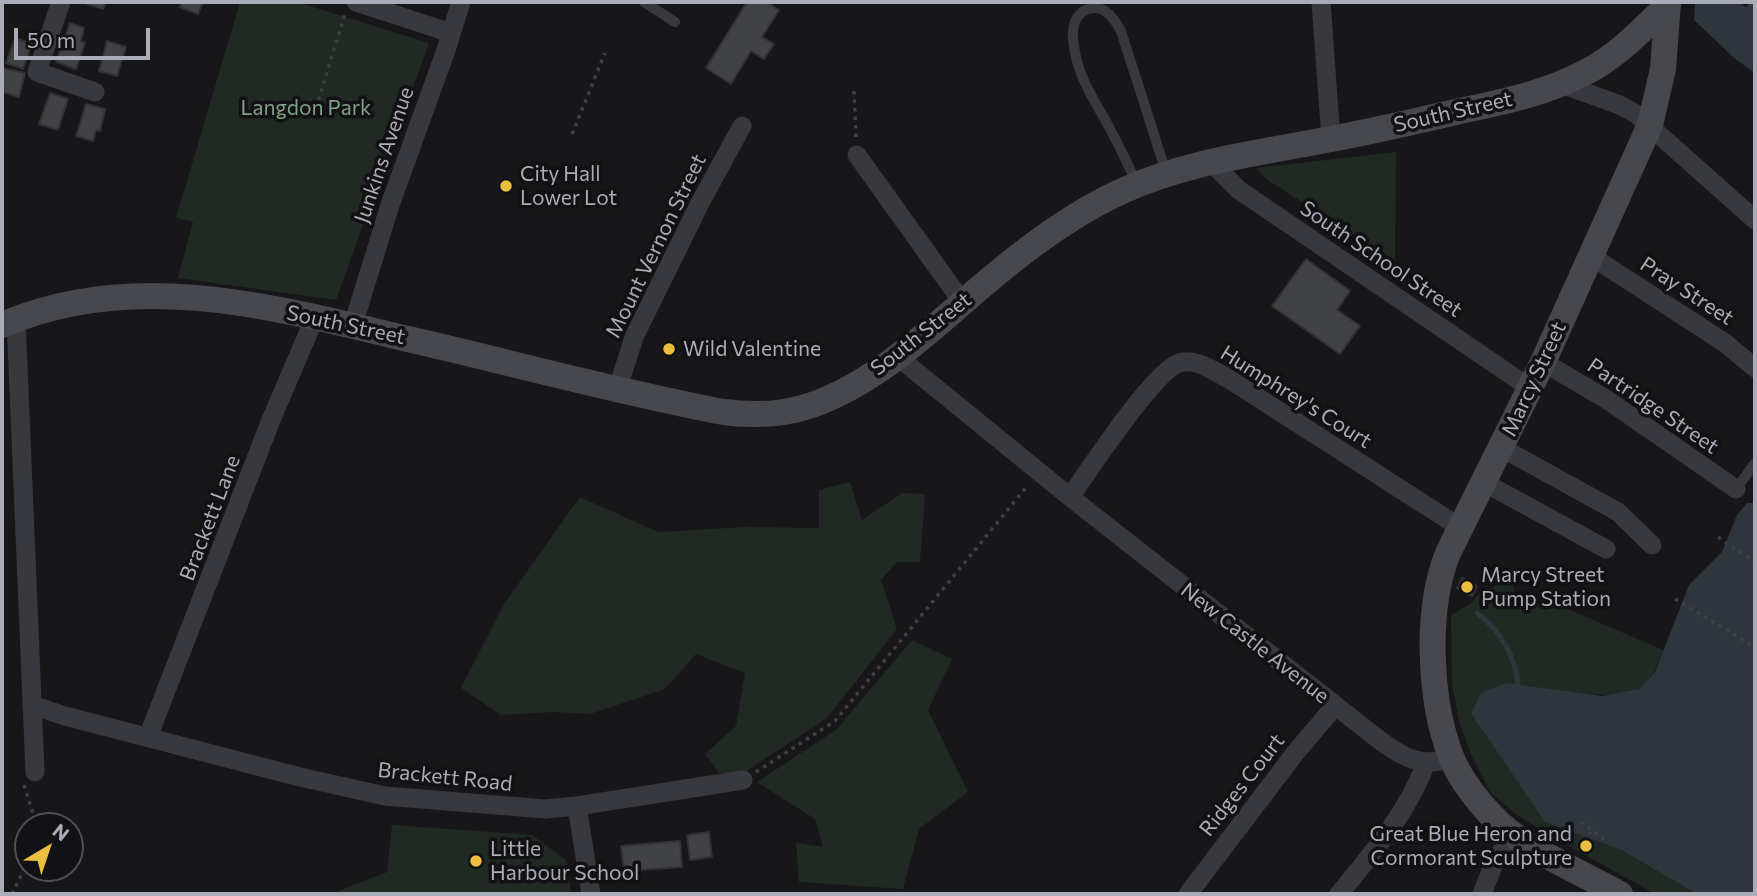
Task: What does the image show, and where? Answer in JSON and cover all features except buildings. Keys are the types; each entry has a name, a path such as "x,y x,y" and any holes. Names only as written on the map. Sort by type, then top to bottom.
{"street":[{"path":"61,2 37,72 95,92"},
{"name":"Junkins Avenue","path":"353,325 390,205 461,2"},
{"path":"1321,2 1331,139"},
{"name":"South Street","path":"9,322 68,303 131,295 174,295 315,317 724,412 769,415 811,405 834,396 898,357 1049,235 1093,206 1136,184 1211,162 1499,103 1561,85 1607,59 1668,3"},
{"name":"Marcy Street","path":"1452,759 1436,693 1432,633 1440,573 1531,388 1650,125 1663,69 1668,3"},
{"path":"351,5 451,33"},
{"path":"1561,85 1620,105 1650,125 1755,220"},
{"name":"Mount Vernon Street","path":"618,388 634,337 701,201 743,126"},
{"path":"857,150 963,303"},
{"name":"South School Street","path":"1211,162 1238,190 1531,388"},
{"name":"Pray Street","path":"1591,256 1725,343 1755,368"},
{"name":"Brackett Lane","path":"148,737 282,394 315,317"},
{"path":"9,322 32,705 29,773"},
{"name":"New Castle Avenue","path":"898,357 1335,706 1399,754 1410,760 1426,763"},
{"name":"Humphrey's Court","path":"1070,496 1163,373 1179,363 1191,362 1206,366 1229,379 1461,528"},
{"name":"Partridge Street","path":"1543,362 1606,399 1736,489"},
{"path":"1503,447 1618,512 1652,545"},
{"path":"1485,483 1606,549"},
{"name":"Brackett Road","path":"32,705 300,777 385,796 545,808 577,806 743,780"},
{"name":"Ridges Court","path":"1188,894 1296,752 1335,706"},
{"path":"1339,894 1401,813 1426,763 1452,759 1469,788 1512,834 1610,892"},
{"path":"577,806 591,894"},
{"path":"1482,894 1494,863 1512,834"}],"lane":[{"path":"644,2 675,22"},
{"path":"1136,184 1087,88 1076,60 1072,36 1074,22 1088,7 1105,7 1121,31 1167,173"},
{"path":"1736,489 1755,463"}],"path":[{"path":"316,108 351,5"},
{"path":"572,134 605,53"},
{"path":"854,91 857,150"},
{"path":"743,780 835,721 1032,480"},
{"path":"1718,537 1755,562"},
{"path":"1675,599 1755,647"},
{"path":"29,773 26,796 32,812"},
{"path":"1581,822 1605,840"},
{"path":"1578,851 1592,830"}],"green space":[{"name":"Langdon Park","path":"240,2 297,2 429,43 336,300 178,278 193,222 176,218"},
{"path":"1396,152 1395,261 1269,181 1256,168"},
{"path":"850,482 862,520 902,493 925,494 920,562 897,562 881,580 897,629 827,718 742,774 719,773 705,754 736,726 745,673 696,654 665,689 590,714 554,712 501,715 461,688 504,604 580,497 658,532 746,527 819,528 819,490"},
{"path":"1501,579 1514,582 1513,589 1516,593 1568,609 1663,650 1649,679 1641,687 1629,692 1575,693 1506,683 1545,822 1621,850 1697,894 1655,894 1549,835 1517,815 1490,792 1472,757 1459,721 1452,683 1451,615 1470,604 1481,592 1487,593"},
{"path":"912,640 952,659 928,710 968,792 919,829 903,889 799,882 796,843 823,847 815,819 757,782 836,730"},
{"path":"392,825 532,835 566,860 571,894 331,894 387,872"}],"shaded area":[{"path":"1695,2 1738,2 1746,7 1755,2 1755,73 1734,58 1694,20"},
{"path":"1747,503 1755,503 1755,894 1697,894 1621,850 1545,822 1471,713 1481,693 1506,683 1602,696 1639,689 1655,672 1689,585 1722,552 1737,515"}],"waterway":[{"path":"1477,613 1500,636 1514,663 1518,685"}],"place":[{"name":"City Hall Lower Lot","path":"506,186"},
{"name":"Wild Valentine","path":"669,349"},
{"name":"Marcy Street Pump Station","path":"1467,587"},
{"name":"Great Blue Heron and Cormorant Sculpture","path":"1586,846"},
{"name":"Little Harbour School","path":"476,861"}]}
